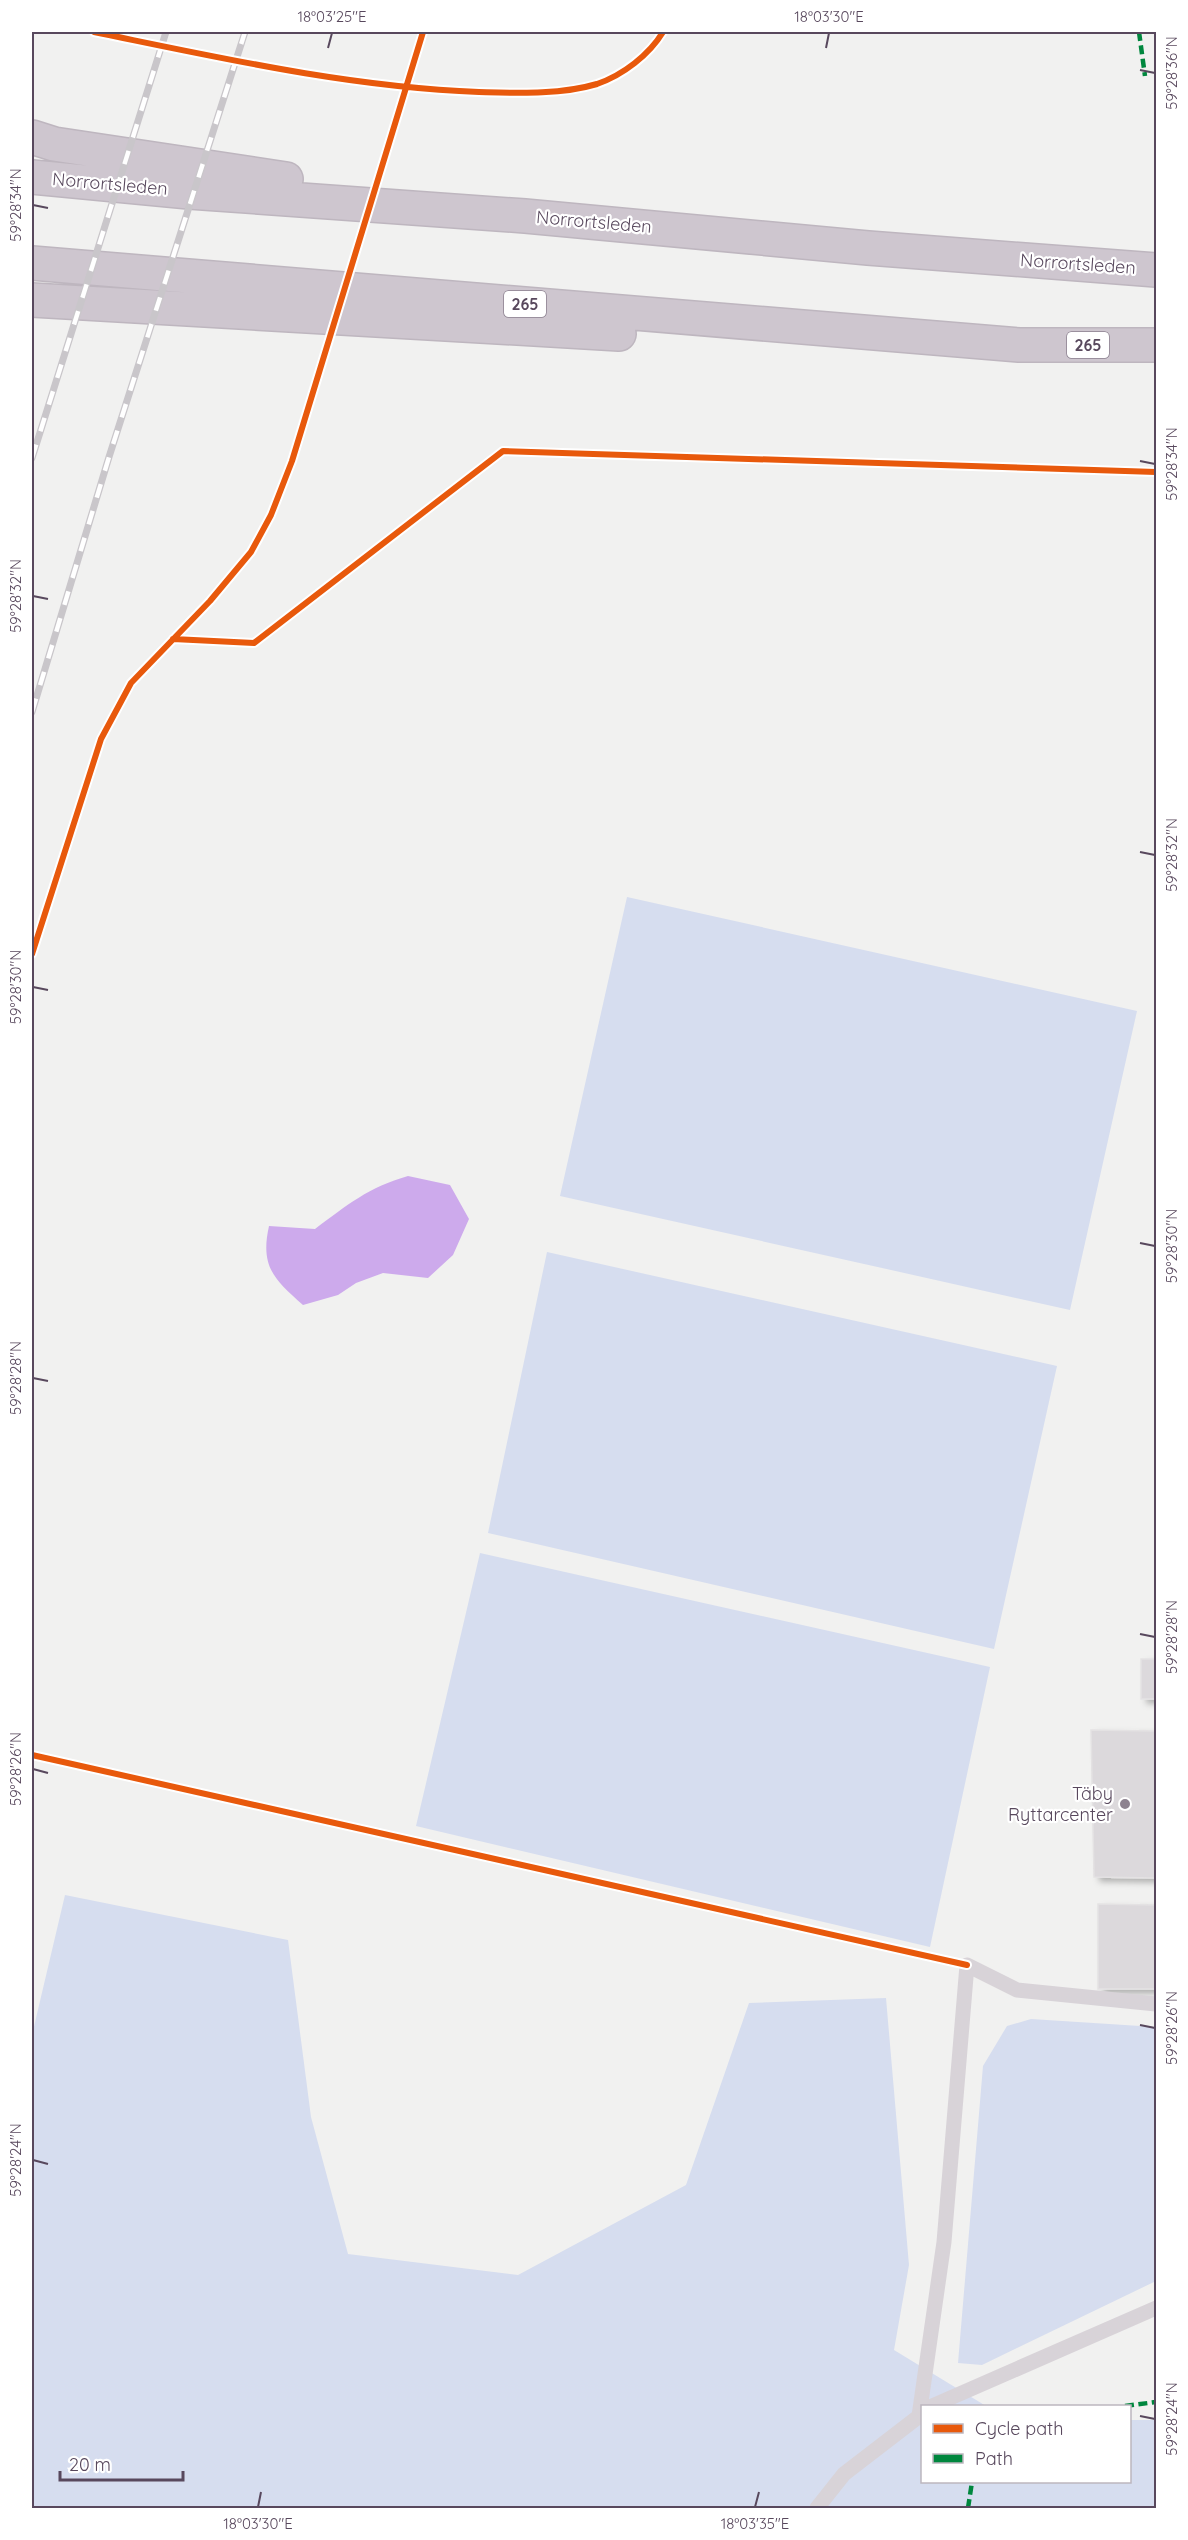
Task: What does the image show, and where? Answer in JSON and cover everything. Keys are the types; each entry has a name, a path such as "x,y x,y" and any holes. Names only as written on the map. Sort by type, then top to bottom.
{"highway":[{"path":"32,137 54,144 525,216"},
{"name":"Norrortsleden","path":"32,177 189,192 525,216 868,248 1156,270"},
{"name":"265","path":"32,263 1019,345 1156,345"},
{"path":"32,300 768,343 1019,345"}],"lane":[{"path":"922,2405 944,2242 967,1965 1017,1990 1156,2004"},
{"path":"935,2405 1156,2308"},
{"path":"817,2508 844,2474 921,2415"}],"shaded area":[{"path":"627,897 1137,1011 1070,1310 560,1196"},
{"path":"408,1176 450,1185 469,1219 453,1255 428,1278 383,1273 356,1283 338,1295 303,1305 277,1279 268,1262 266,1252 269,1226 315,1229 370,1191"},
{"path":"547,1252 1057,1366 994,1649 488,1533"},
{"path":"480,1553 990,1667 930,1947 416,1826"},
{"path":"65,1895 288,1940 311,2117 348,2254 518,2275 686,2185 749,2003 886,1998 909,2265 894,2350 984,2405 921,2405 921,2483 1131,2483 1131,2420 1156,2420 1156,2508 32,2508 32,2035"},
{"path":"1031,2019 1156,2027 1156,2281 982,2365 958,2363 983,2066 1007,2026"}],"building":[{"path":"1141,1659 1156,1659 1156,1699 1141,1699"},
{"name":"Täby Ryttarcenter","path":"1091,1730 1156,1731 1156,1878 1094,1877"},
{"path":"1098,1904 1156,1905 1156,1989 1098,1989"}],"railway":[{"path":"32,458 166,32"},
{"path":"32,712 109,457 245,32"}],"marked path":[{"path":"1139,32 1145,76"},
{"path":"1131,2405 1156,2402"},
{"path":"968,2508 972,2483"}],"cycle path":[{"path":"94,32 334,78 430,89 523,93 583,88 607,80 626,70 643,56 663,32"},
{"path":"32,954 101,739 131,683 210,601 251,552 271,515 292,461 423,32"},
{"path":"173,639 254,643 503,451 1156,472"},
{"path":"32,1755 967,1965"}],"place":[{"name":"Täby Ryttarcenter","path":"1125,1804"}]}
